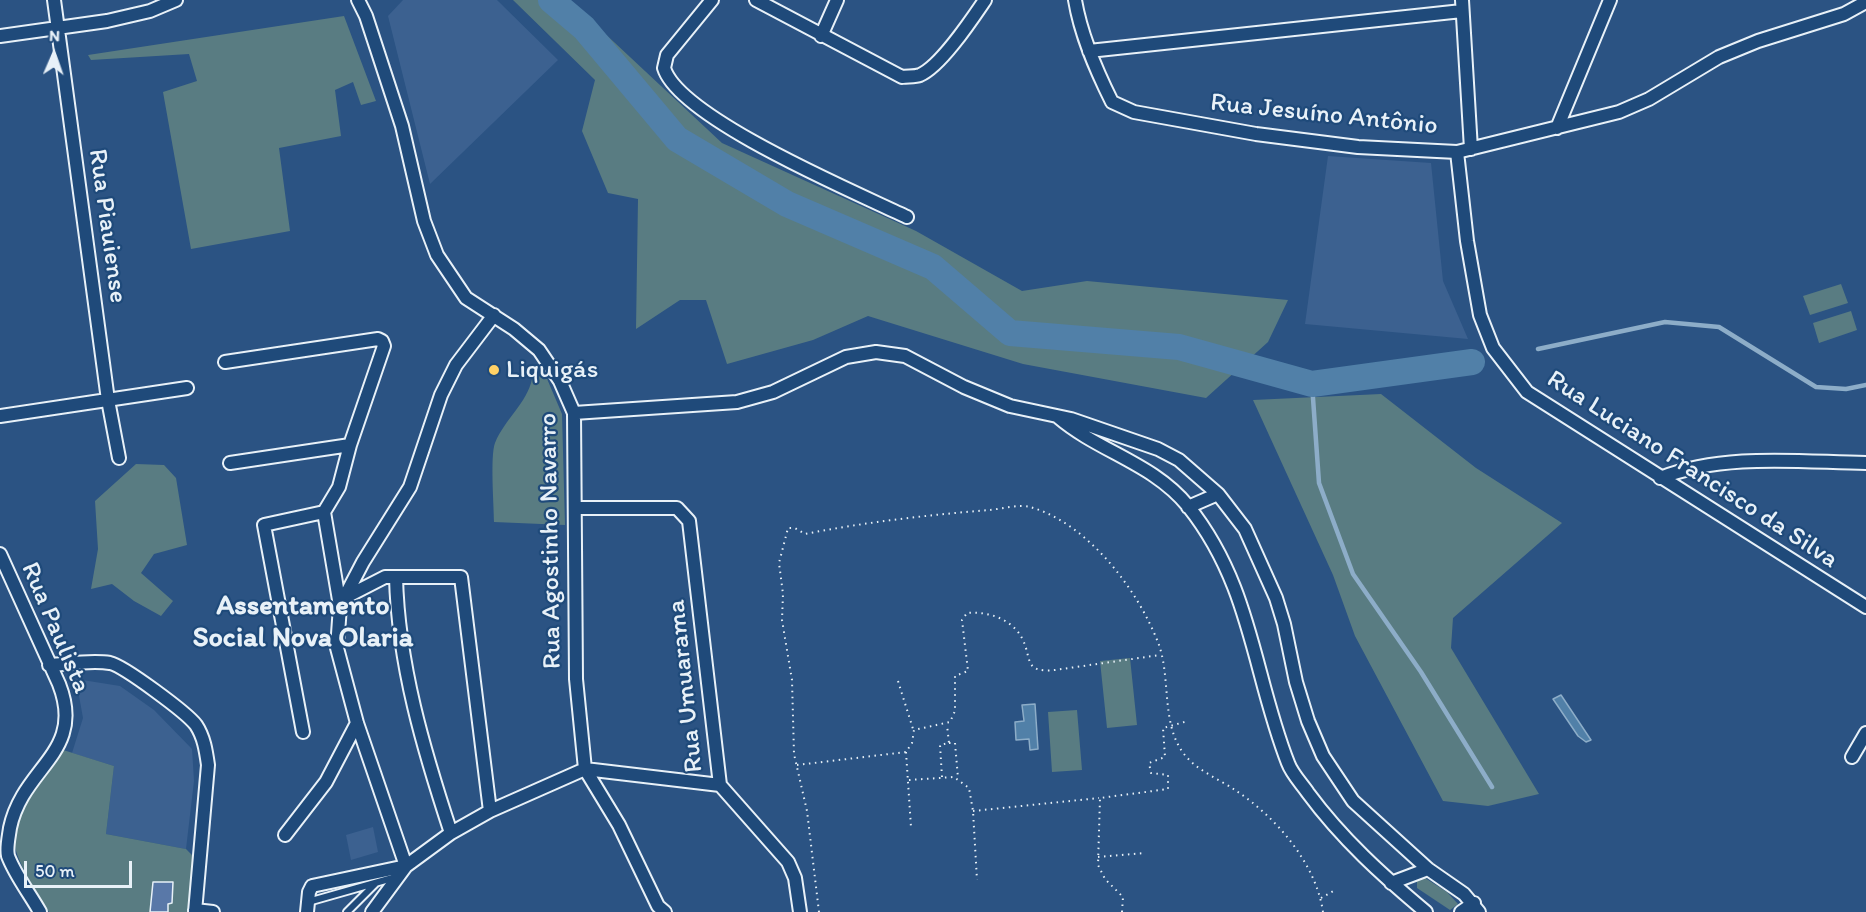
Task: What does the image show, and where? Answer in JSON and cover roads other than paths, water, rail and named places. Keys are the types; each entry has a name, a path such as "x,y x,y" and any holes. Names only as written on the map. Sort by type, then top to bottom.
{"street":[{"name":"Rua Piauiense","path":"54,0 108,400 119,458"},
{"path":"0,36 107,21 150,11 176,0"},
{"name":"Rua Agostinho Navarro","path":"358,0 366,16 402,126 431,244 466,298 494,315 539,350 560,381 574,413 576,679 585,769 619,825 659,910"},
{"path":"712,0 667,55 664,68 671,83 741,135 793,164 907,217"},
{"path":"756,0 902,77 919,76 957,39 985,0"},
{"path":"821,36 837,0"},
{"name":"Rua Jesuíno Antônio","path":"1075,0 1078,19 1089,51 1112,102 1134,112 1256,134 1359,147 1457,153 1619,112 1649,99 1719,57 1758,41 1844,14 1866,2"},
{"path":"1557,128 1610,0"},
{"path":"1089,51 1462,5 1471,149"},
{"name":"Rua Luciano Francisco da Silva","path":"1457,153 1467,241 1480,315 1493,348 1527,392 1866,607"},
{"path":"342,602 363,562 410,487 441,395 456,365 494,315"},
{"path":"225,363 378,339 384,346 350,445 339,488 324,512 342,602 337,648 402,871"},
{"path":"574,413 737,402 772,392 846,357 876,352 904,356 964,387 1010,406 1071,419 1158,449 1179,460 1218,494 1245,529 1276,598 1296,682 1308,721 1323,756 1353,801 1428,870 1476,908"},
{"path":"0,416 187,388"},
{"path":"1057,416 1071,428 1127,457 1167,483 1188,507 1213,542 1242,604 1288,766 1326,817 1391,883 1426,912"},
{"path":"230,463 350,445"},
{"path":"1660,478 1703,465 1742,461 1866,463"},
{"path":"1188,507 1218,494"},
{"name":"Rua Umuarama","path":"575,508 677,508 689,521 720,785 585,769"},
{"path":"303,732 264,525 324,512"},
{"name":"Rua Paulista","path":"0,554 65,700 68,718 65,732 57,747 23,792 13,814 8,854 40,912"},
{"path":"342,602 380,579 396,577 461,578 490,811"},
{"path":"396,577 400,630 420,735 451,834"},
{"path":"49,665 104,663 117,665 180,710 195,724 204,741 208,765 195,911 213,912"},
{"path":"285,835 326,782 357,723"},
{"path":"1852,757 1866,733"},
{"path":"372,912 402,871 451,834 490,811 585,769"},
{"path":"720,785 788,862 795,878 800,912"},
{"path":"1391,883 1428,870"},
{"path":"307,907 309,889 315,885 402,871"},
{"path":"1461,912 1476,908"}],"lane":[{"path":"307,907 402,871"},
{"path":"347,912 377,882"}],"waterway":[{"path":"551,0 584,28 677,139 787,204 933,267 1010,333 1179,347 1312,384 1472,362"},
{"path":"1538,349 1665,322 1719,327 1816,387 1846,389 1866,385"},
{"path":"1312,384 1319,483 1353,574 1421,672 1492,787"}],"place":[{"name":"Liquigás","path":"494,370"}],"district":[{"name":"Assentamento Social Nova Olaria","path":"303,623"}]}
